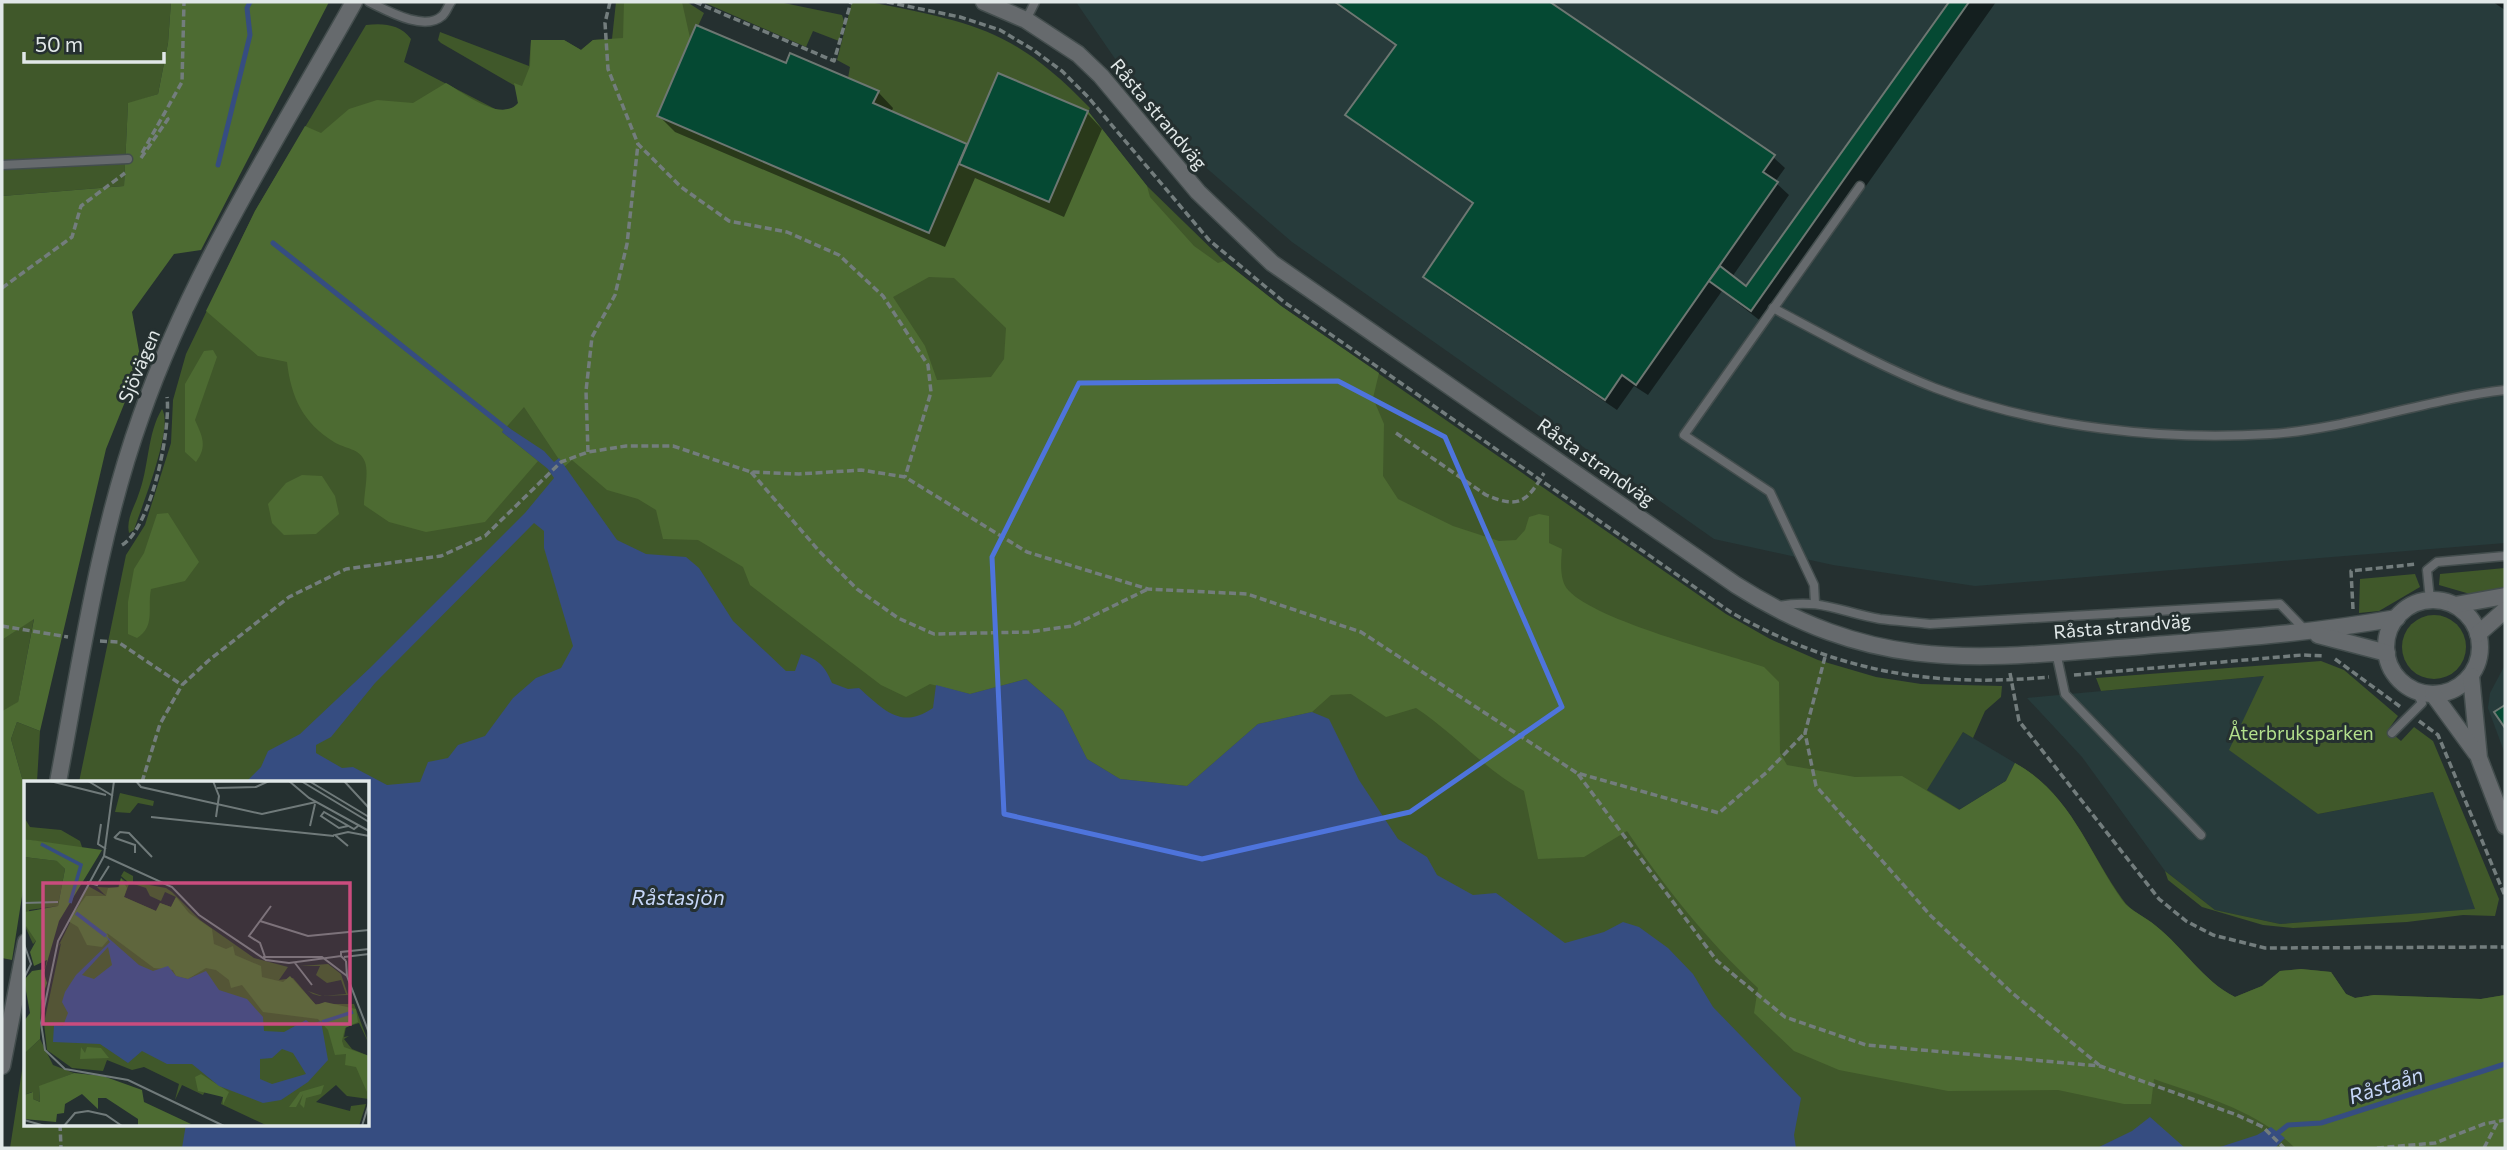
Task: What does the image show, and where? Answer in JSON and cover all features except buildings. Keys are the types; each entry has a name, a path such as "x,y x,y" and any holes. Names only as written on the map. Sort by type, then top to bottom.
{"street":[{"name":"Sjövägen","path":"58,781 104,550 121,478 141,416 195,290 354,2"},
{"name":"Råsta strandväg","path":"984,2 1026,20 1078,54 1101,76 1198,192 1255,250 1302,286 1771,607 1819,629 1892,650 1930,656 2007,657 2308,633 2397,618"},
{"path":"2455,605 2473,622 2478,634 2480,656 2470,676 2447,692 2433,694 2416,691 2396,676 2387,653 2390,628 2397,618 2418,603 2430,600 2455,605 2505,596"},
{"path":"2478,634 2505,610"},
{"name":"Råsta strandväg","path":"2308,633 2387,653"},
{"path":"2470,676 2479,758 2505,826"},
{"path":"2433,694 2479,758"},
{"path":"2,1066 24,952"}],"lane":[{"path":"369,2 408,19 429,21 442,16 451,2"},
{"path":"1026,20 1035,2"},
{"path":"2,165 128,159"},
{"path":"1815,603 1814,585 1770,492 1684,435 1860,186"},
{"path":"1773,308 1863,356 1937,388 2030,416 2166,435 2272,434 2505,390"},
{"path":"2430,600 2427,570 2437,562 2505,556"},
{"path":"1771,607 1801,602 1831,604 1878,618 1930,624 2280,604 2308,633"},
{"path":"2056,652 2065,695 2201,835"},
{"path":"2392,733 2422,703 2416,691"}],"path":[{"path":"128,159 138,159 182,82 184,2"},
{"path":"610,2 605,23 608,69 638,144 681,187 729,221 787,232 839,255 883,296 928,365 932,392 905,477"},
{"path":"695,2 835,61 850,2"},
{"path":"887,2 960,17 1000,30 1042,56 1088,97 1209,240 1284,302 1732,613 1777,638 1825,657 1906,676 1944,681 2011,681 2302,655 2332,657 2438,735 2505,896"},
{"path":"135,166 168,119 164,114"},
{"path":"588,452 586,391 592,337 615,295 627,244 638,144"},
{"path":"2,288 72,237 81,206 129,170"},
{"path":"120,546 131,540 141,522 165,445 168,411 165,387"},
{"path":"1396,433 1486,495 1502,502 1520,502 1531,495 1552,458"},
{"path":"142,781 149,751 160,724 182,685 289,597 346,569 441,556 485,537 561,461 588,452 626,446 673,446 751,472 799,474 861,470 905,477 1027,552 1148,589 1247,594 1361,632 1577,773 1719,813 1767,772 1805,733"},
{"path":"751,472 819,551 857,589 898,618 934,634 1029,632 1072,626 1148,589"},
{"path":"2353,625 2351,571 2437,562"},
{"path":"1825,657 1805,733 1816,786 1922,906 2011,992 2101,1066"},
{"path":"2007,657 2020,721 2159,899 2186,921 2213,935 2265,947 2505,947"},
{"path":"1577,773 1717,961 1785,1017 1866,1045 2101,1066 2263,1127 2283,1147"},
{"path":"2377,1148 2435,1143 2484,1124 2505,1120"},
{"path":"2484,1148 2497,1123"},
{"path":"60,1126 61,1148"}],"highlighted area":[{"path":"1338,381 1445,437 1562,707 1410,812 1202,859 1004,814 992,557 1079,383"}],"shaded area":[{"path":"1076,2 2505,2 2505,543 1975,586 1833,565 1714,539 1292,242 1166,133"},
{"path":"2505,665 2505,754 2488,708 2490,693"},
{"path":"2264,676 2318,814 2433,792 2476,910 2280,924 2215,910 2165,871 2082,757 2027,698"},
{"path":"1963,732 2015,763 2006,781 1959,810 1926,790"}],"green space":[{"path":"2,2 171,2 168,43 158,94 128,104 124,186 2,196"},
{"path":"171,2 329,2 201,250 174,254 132,312 141,362 106,449 40,731 17,722 11,739 24,785 24,884 12,960 2,958 2,711 18,702 34,619 2,640 2,196 124,186 128,103 158,94 168,43"},
{"path":"616,2 687,2 704,13 657,116 929,233 959,164 1049,202 1087,111 998,73 967,144 873,103 878,91 848,78 850,67 837,60 852,2 870,2 938,16 990,33 1014,45 1038,61 1090,108 1088,112 1147,186 1224,261 1281,306 1726,614 1770,639 1818,660 1876,677 1921,684 2002,686 2001,697 1985,711 1973,738 1963,732 1927,790 1960,810 2006,781 2015,763 2034,775 2064,807 2126,904 2156,926 2203,974 2224,990 2235,997 2262,986 2280,971 2301,969 2331,972 2346,994 2355,998 2374,995 2481,999 2505,995 2505,1148 10,1148 24,1058 24,1126 369,1126 369,781 79,781 126,555 145,525 171,443 173,400 186,354 255,211 366,25 385,25 402,30 411,39 404,62 499,111 518,104 517,87 441,43 438,40 440,32 529,66 531,40 564,40 581,50 593,40 612,39"},
{"path":"624,2 682,2 690,38 657,116 929,233 959,164 1049,202 1088,111 1147,186 1150,197 1194,246 1218,263 1224,261 1281,306 1379,373 1373,398 1384,424 1383,476 1398,499 1453,526 1499,541 1516,540 1525,530 1529,517 1539,514 1549,516 1549,543 1562,549 1561,571 1566,587 1584,602 1632,624 1764,667 1779,682 1780,753 1787,765 1855,777 1902,776 1959,810 2006,781 2015,763 2034,775 2064,807 2125,904 2156,926 2213,982 2235,997 2262,986 2280,971 2301,969 2331,972 2346,994 2355,998 2374,995 2481,999 2505,995 2505,1148 2295,1148 2247,1114 2154,1079 2151,1104 2124,1104 2058,1090 1948,1091 1839,1070 1794,1051 1754,1013 1758,988 1688,913 1627,831 1584,857 1538,859 1524,791 1416,708 1386,717 1351,694 1331,695 1312,712 1258,724 1187,786 1120,779 1087,759 1063,711 1026,679 970,694 930,684 906,697 881,685 750,585 743,567 698,540 663,539 656,510 638,499 607,490 572,460 564,467 524,407 502,432 538,461 485,522 426,532 389,522 364,505 367,472 363,457 323,435 300,408 287,362 258,356 206,311 255,211 305,126 321,133 349,109 377,100 413,103 446,83 492,108 511,108 518,103 514,83 522,86 530,66 531,40 564,40 581,50 593,40 623,38","holes":["929,277 954,278 1006,328 1004,359 991,377 937,380 925,346 893,297"]},
{"path":"703,2 779,2 842,15 844,21 839,41 813,31 806,47"},
{"path":"213,350 217,357 195,420 203,446 196,462 185,452 185,384 204,351"},
{"path":"162,409 165,418 161,449 134,530 129,533 129,518 142,485 153,429"},
{"path":"302,475 322,476 335,496 339,514 316,534 284,535 272,523 268,504 286,483"},
{"path":"168,513 199,562 185,581 151,589 149,622 137,638 128,634 128,602 134,569 144,553 157,514"},
{"path":"2505,568 2505,590 2470,594 2439,585 2440,574"},
{"path":"2415,574 2420,587 2379,611 2359,613 2360,579"},
{"path":"2434,615 2452,621 2460,629 2466,647 2460,665 2452,673 2434,679 2416,673 2408,665 2402,647 2408,629 2416,621"},
{"path":"34,618 18,703 2,711 2,640"},
{"name":"Återbruksparken","path":"2321,661 2344,670 2398,716 2388,730 2401,741 2414,727 2433,741 2499,899 2495,916 2463,915 2407,922 2293,928 2263,925 2202,907 2168,880 2165,871 2215,910 2280,924 2475,909 2433,792 2318,814 2229,750 2264,676 2101,691 2096,678"},
{"path":"17,722 40,731 37,781 24,781 24,785 11,739"}],"water":[{"name":"Råstasjön","path":"506,426 544,451 554,462 559,458 617,540 646,554 686,557 699,568 733,621 786,671 795,671 801,654 807,656 820,664 832,683 848,689 859,688 885,710 902,717 922,714 933,708 936,685 970,694 1026,679 1063,711 1087,759 1120,779 1187,786 1258,724 1312,712 1329,719 1359,780 1398,839 1427,857 1437,875 1473,895 1496,893 1565,943 1604,932 1623,922 1639,927 1668,948 1693,974 1713,1007 1801,1098 1794,1135 1796,1148 182,1148 186,1126 369,1126 369,781 247,781 261,767 268,751 300,734 525,513 554,478 548,469 502,432","holes":["534,523 544,531 544,548 573,646 561,668 536,678 513,698 485,736 458,745 448,758 428,762 420,782 387,785 353,767 342,768 316,753 316,745 331,737 375,683"]},
{"path":"2150,1117 2185,1148 2097,1148 2132,1131"},
{"path":"2271,1127 2285,1138 2275,1148 2217,1148 2257,1135"}],"waterway":[{"path":"218,165 250,35 247,8 250,2"},
{"path":"273,243 509,431"},
{"name":"Råstaån","path":"2278,1133 2288,1125 2321,1123 2505,1064"}]}
